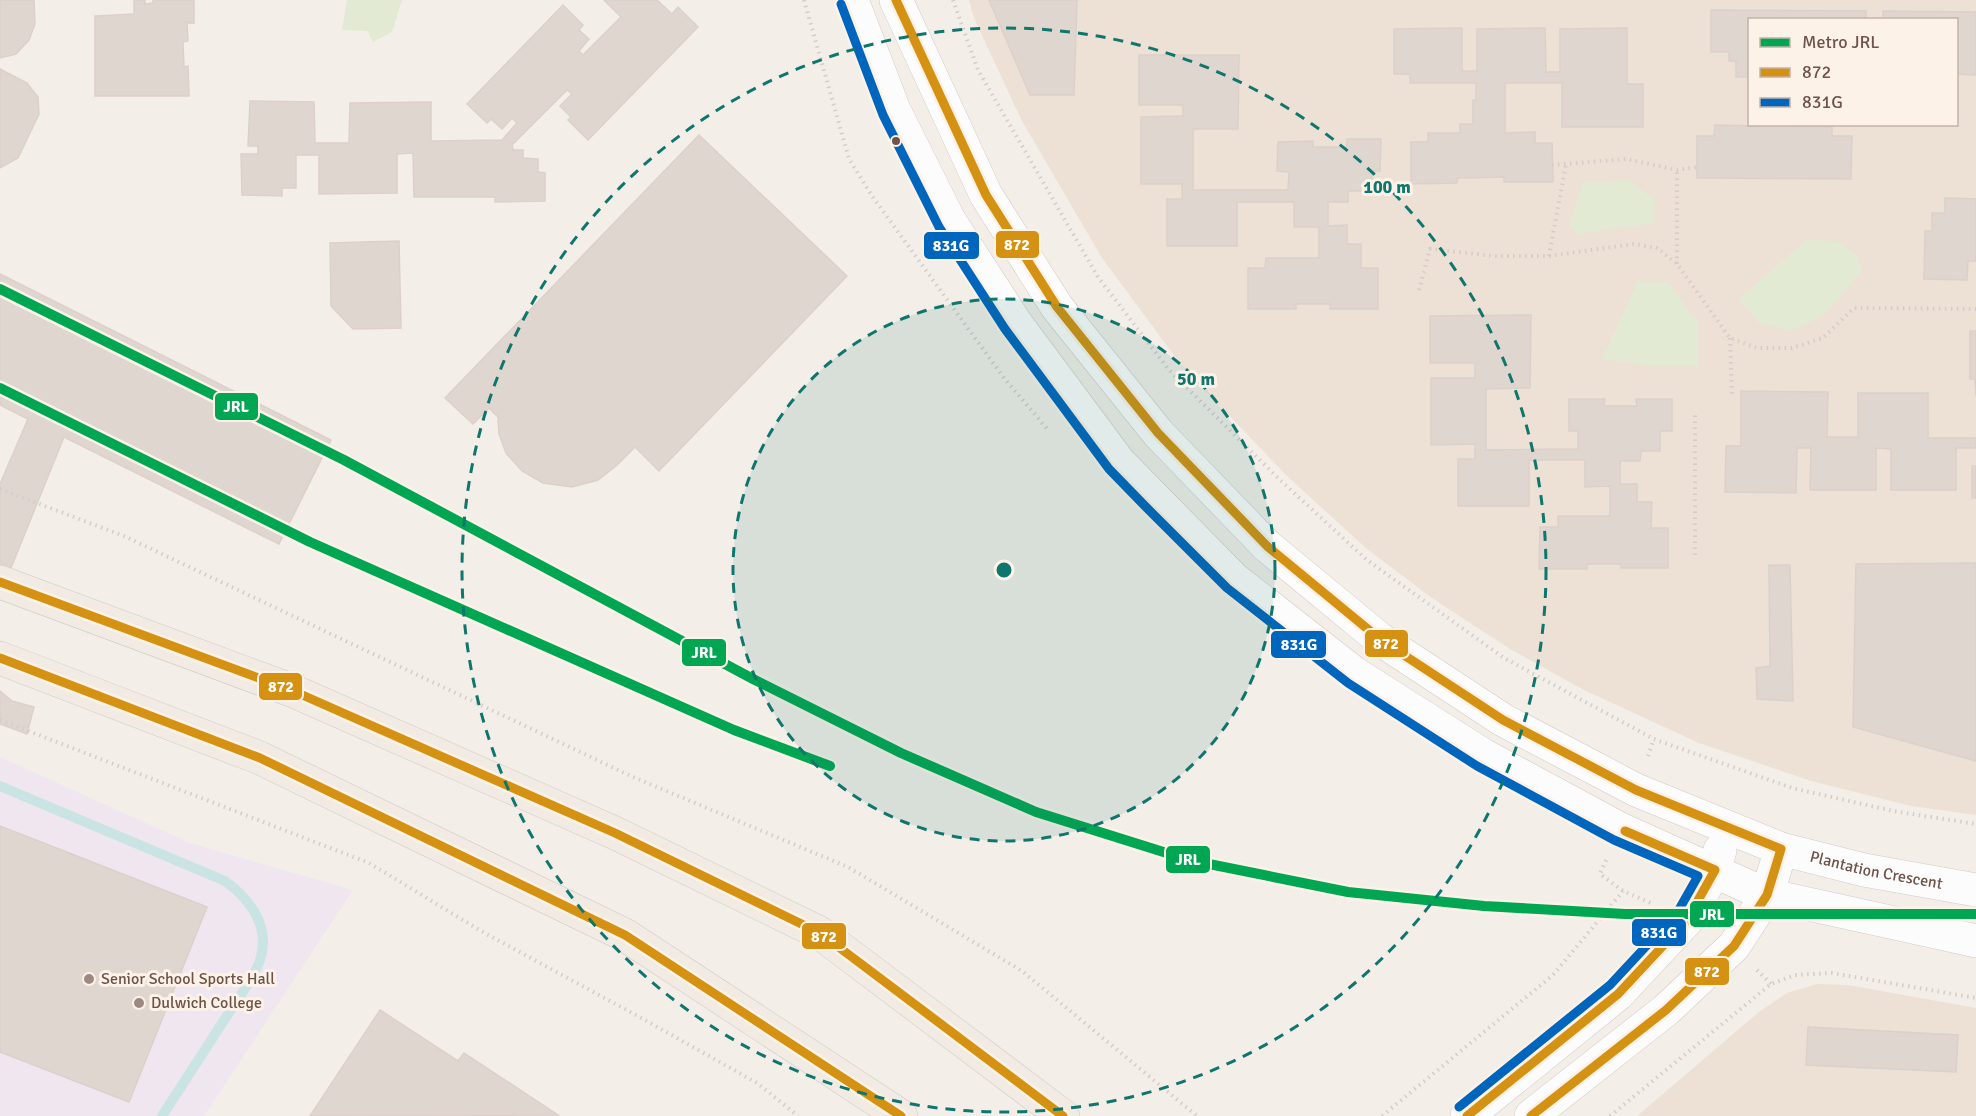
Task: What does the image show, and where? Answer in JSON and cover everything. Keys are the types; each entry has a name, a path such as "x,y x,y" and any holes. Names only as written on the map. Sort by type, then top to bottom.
{"main road":[{"path":"0,582 291,690 615,833 820,933 1063,1116"},
{"path":"0,658 260,758 625,935 901,1116"}],"street":[{"path":"852,0 894,110 949,220 1015,322 1119,462 1234,579 1354,674 1484,755 1620,829 1767,895 1976,941"},
{"name":"Plantation Crescent","path":"896,0 986,195 1057,307 1158,433 1267,546 1381,640 1503,720 1636,790 1780,849 1864,870 1965,890 1976,890"},
{"path":"1467,1116 1618,993 1687,920 1714,870 1727,827"},
{"path":"1531,1116 1675,1002 1734,946 1767,895 1780,849"}],"path":[{"path":"804,0 849,159 872,196 989,356"},
{"path":"953,0 978,70 1098,277 1170,370 1280,480 1367,560 1504,658 1654,739 1792,788 1893,812 1976,824"},
{"path":"1552,165 1626,159 1677,170 1697,167"},
{"path":"1549,255 1566,164"},
{"path":"1677,170 1677,264"},
{"path":"1419,290 1430,249 1496,256 1549,255 1634,244 1657,248 1677,264 1730,338 1732,398"},
{"path":"1730,338 1757,348 1792,348 1823,338 1854,308 1976,309"},
{"path":"1695,412 1695,555"},
{"path":"0,489 124,536 633,777 848,867 1022,971 1197,1116"},
{"path":"0,720 369,862 481,931 757,1083 798,1116"},
{"path":"1382,1116 1553,975 1623,891 1600,874"},
{"path":"1610,1116 1771,984 1796,975 1832,973 1976,998"}],"shaded area":[{"path":"969,0 1976,0 1976,815 1911,806 1811,781 1699,743 1584,690 1510,649 1432,598 1367,549 1286,475 1182,366 1102,258 1022,121 974,18"},
{"name":"Dulwich College","path":"0,757 190,843 353,890 204,1116 0,1116"},
{"path":"1817,984 1848,985 1976,1008 1976,1116 1637,1116 1759,1012 1787,993"}],"green space":[{"path":"347,0 402,0 392,32 373,42 367,31 342,30"},
{"path":"1628,180 1655,200 1654,223 1577,234 1569,224 1583,182"},
{"path":"1806,240 1836,241 1858,256 1862,272 1821,317 1790,331 1759,323 1739,299"},
{"path":"1638,281 1668,282 1698,323 1698,366 1653,366 1602,359"}],"building":[{"path":"0,0 34,0 35,24 29,40 16,54 0,58"},
{"path":"134,0 145,0 145,4 153,3 153,0 194,0 194,23 187,23 188,41 183,42 184,67 188,66 189,96 95,96 95,16 134,14"},
{"path":"604,0 657,0 672,14 678,7 698,27 588,140 568,120 571,117 560,106 572,94 567,90 512,145 513,150 523,150 523,158 538,159 538,172 545,173 545,201 495,202 495,197 414,197 413,153 397,154 397,193 319,194 319,155 296,155 296,188 282,188 282,196 242,195 241,154 258,154 258,146 248,146 250,101 314,102 315,143 349,143 350,103 431,102 431,141 502,140 517,123 512,118 502,129 491,119 487,123 467,104 563,5 583,25 579,30 589,39 579,51 583,55 621,17"},
{"path":"989,0 1077,0 1074,95 1030,95"},
{"path":"1711,10 1866,11 1866,18 1748,18 1748,77 1736,77 1736,61 1729,61 1729,52 1711,52"},
{"path":"1883,11 1976,12 1976,75 1958,74 1958,18 1883,18"},
{"path":"1462,28 1462,71 1477,71 1477,29 1545,28 1546,72 1560,72 1560,29 1627,28 1627,84 1643,84 1643,127 1562,127 1562,83 1505,83 1505,133 1535,132 1535,143 1552,143 1553,182 1504,182 1504,177 1457,178 1457,183 1411,184 1411,142 1428,142 1428,133 1460,133 1460,124 1473,124 1476,83 1410,83 1410,74 1394,74 1394,29"},
{"path":"1139,55 1239,55 1238,129 1193,129 1193,190 1288,190 1289,172 1277,171 1278,142 1313,141 1313,147 1346,147 1347,139 1381,139 1380,171 1372,171 1372,191 1348,191 1348,202 1328,202 1328,226 1347,225 1347,244 1361,244 1361,268 1378,268 1378,309 1330,309 1330,304 1296,304 1296,309 1248,309 1248,268 1265,268 1266,258 1319,258 1319,227 1294,227 1294,202 1237,202 1237,246 1167,246 1167,199 1182,199 1182,184 1141,184 1141,117 1183,116 1183,105 1139,105"},
{"path":"0,69 27,83 38,97 39,114 18,158 0,168"},
{"path":"1715,125 1832,127 1832,136 1852,136 1851,179 1697,178 1697,136 1714,136"},
{"path":"699,135 847,276 659,471 635,447 598,480 572,487 543,483 522,471 506,453 499,434 498,417 489,408 473,424 445,398"},
{"path":"1945,198 1976,199 1976,261 1968,261 1967,280 1924,279 1925,231 1932,231 1932,213 1945,213"},
{"path":"399,241 401,328 353,329 331,306 330,243"},
{"path":"0,274 331,440 279,544 64,437 0,595 0,484 28,419 0,405"},
{"path":"1531,315 1530,388 1486,389 1486,450 1578,449 1578,431 1569,431 1569,399 1605,399 1604,406 1637,406 1636,399 1672,399 1672,431 1660,431 1660,451 1641,451 1640,461 1620,461 1620,484 1637,484 1637,502 1652,502 1651,528 1668,528 1668,568 1621,568 1621,564 1587,564 1587,569 1539,569 1540,527 1558,527 1558,516 1610,516 1610,486 1585,487 1585,460 1529,460 1529,506 1458,506 1458,459 1475,459 1475,444 1431,445 1431,378 1475,378 1475,363 1430,363 1430,316"},
{"path":"1970,331 1976,331 1976,396 1975,379 1970,379"},
{"path":"1741,391 1828,392 1827,437 1858,437 1858,393 1928,393 1928,438 1976,438 1976,448 1956,448 1956,490 1891,490 1891,449 1876,448 1876,490 1810,490 1811,448 1797,448 1796,493 1725,492 1726,446 1741,446"},
{"path":"1972,466 1976,466 1976,498 1972,498"},
{"path":"1976,563 1976,761 1853,727 1856,564"},
{"path":"1769,565 1790,565 1793,701 1757,699 1756,668 1770,666"},
{"path":"0,691 12,701 34,707 27,734 0,724"},
{"name":"Senior School Sports Hall","path":"0,826 207,907 129,1102 0,1052"},
{"path":"380,1010 458,1061 464,1053 558,1115 310,1116"},
{"path":"1808,1027 1958,1035 1956,1072 1806,1065"}],"waterway":[{"path":"0,786 225,881 243,896 256,915 263,936 263,948 258,966 162,1116"}],"metro line":[{"name":"JRL","path":"0,289 344,460 753,679 901,753 1036,812 1189,860 1348,892 1484,906 1625,914 1976,914"},
{"name":"JRL","path":"0,388 310,542 734,730 830,766"}],"transit line":[{"name":"872","path":"896,0 986,195 1057,307 1158,433 1267,546 1381,640 1503,720 1636,790 1781,849 1767,895 1734,946 1666,1010 1531,1116"},
{"name":"831G","path":"841,4 883,115 939,227 1005,329 1109,469 1144,505 1227,588 1348,683 1477,766 1614,840 1698,876 1677,913 1610,985 1459,1107"},
{"name":"872","path":"0,582 291,690 615,833 820,933 1063,1116"},
{"name":"872","path":"0,658 260,758 625,935 901,1116"},
{"name":"872","path":"1467,1116 1618,994 1687,920 1715,870 1625,831"}],"place":[{"name":"Senior School Sports Hall","path":"89,979"},
{"name":"Dulwich College","path":"139,1003"}]}
